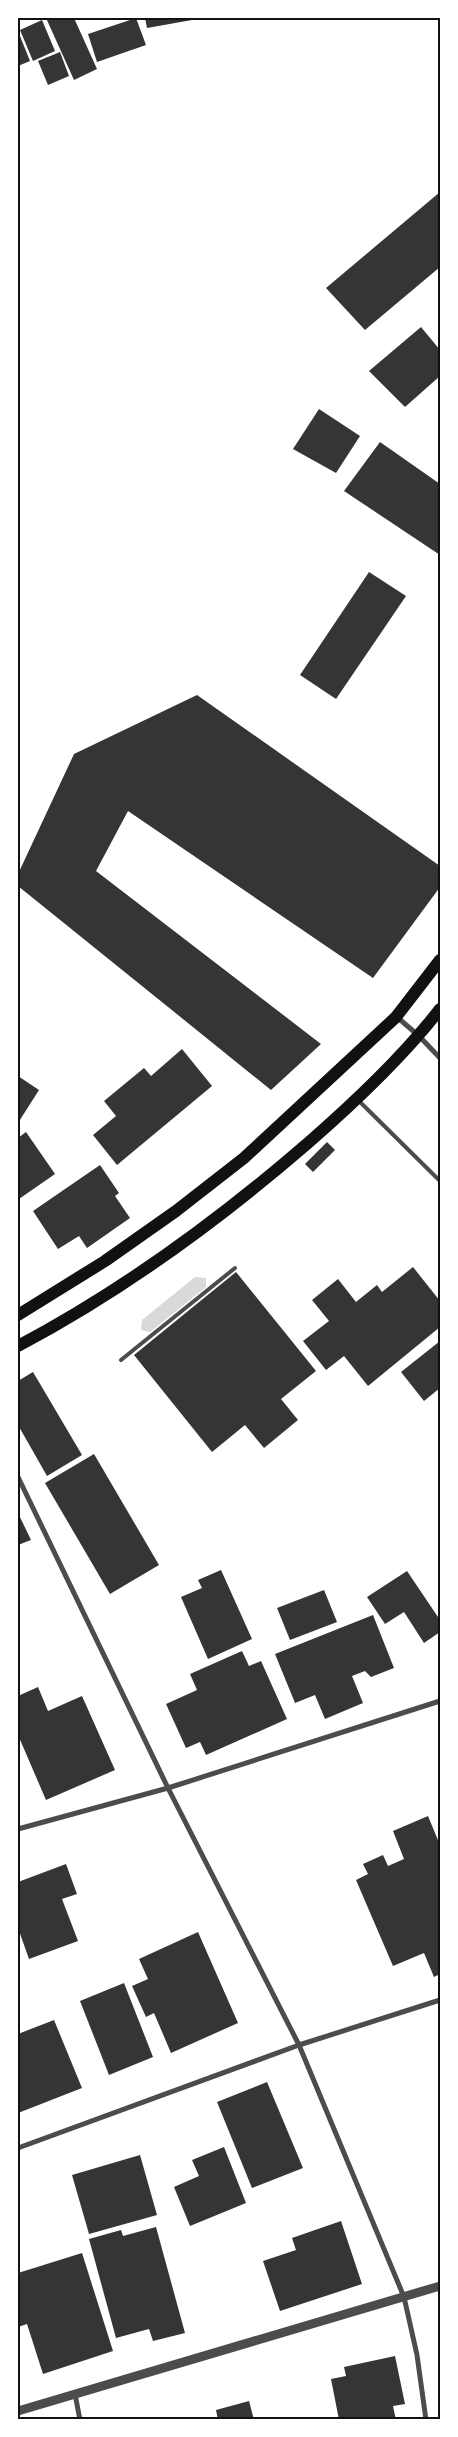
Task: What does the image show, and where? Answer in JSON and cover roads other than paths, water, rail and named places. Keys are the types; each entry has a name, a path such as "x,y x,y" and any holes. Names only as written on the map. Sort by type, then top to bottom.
{"main road":[{"path":"18,1315 105,1261 176,1211 244,1158 396,1016 440,960"},
{"path":"18,1346 89,1304 209,1224 282,1165 356,1099 420,1036 440,1009"}],"street":[{"path":"396,1016 420,1036 440,1058"},
{"path":"18,1477 168,1788 299,2045 404,2297 417,2355 426,2420"},
{"path":"18,1829 168,1788 440,1701"},
{"path":"18,2148 299,2045 440,2000"},
{"path":"18,2411 440,2286"},
{"path":"75,2394 80,2420"}],"lane":[{"path":"356,1099 440,1181"},
{"path":"121,1360 235,1268"}]}
